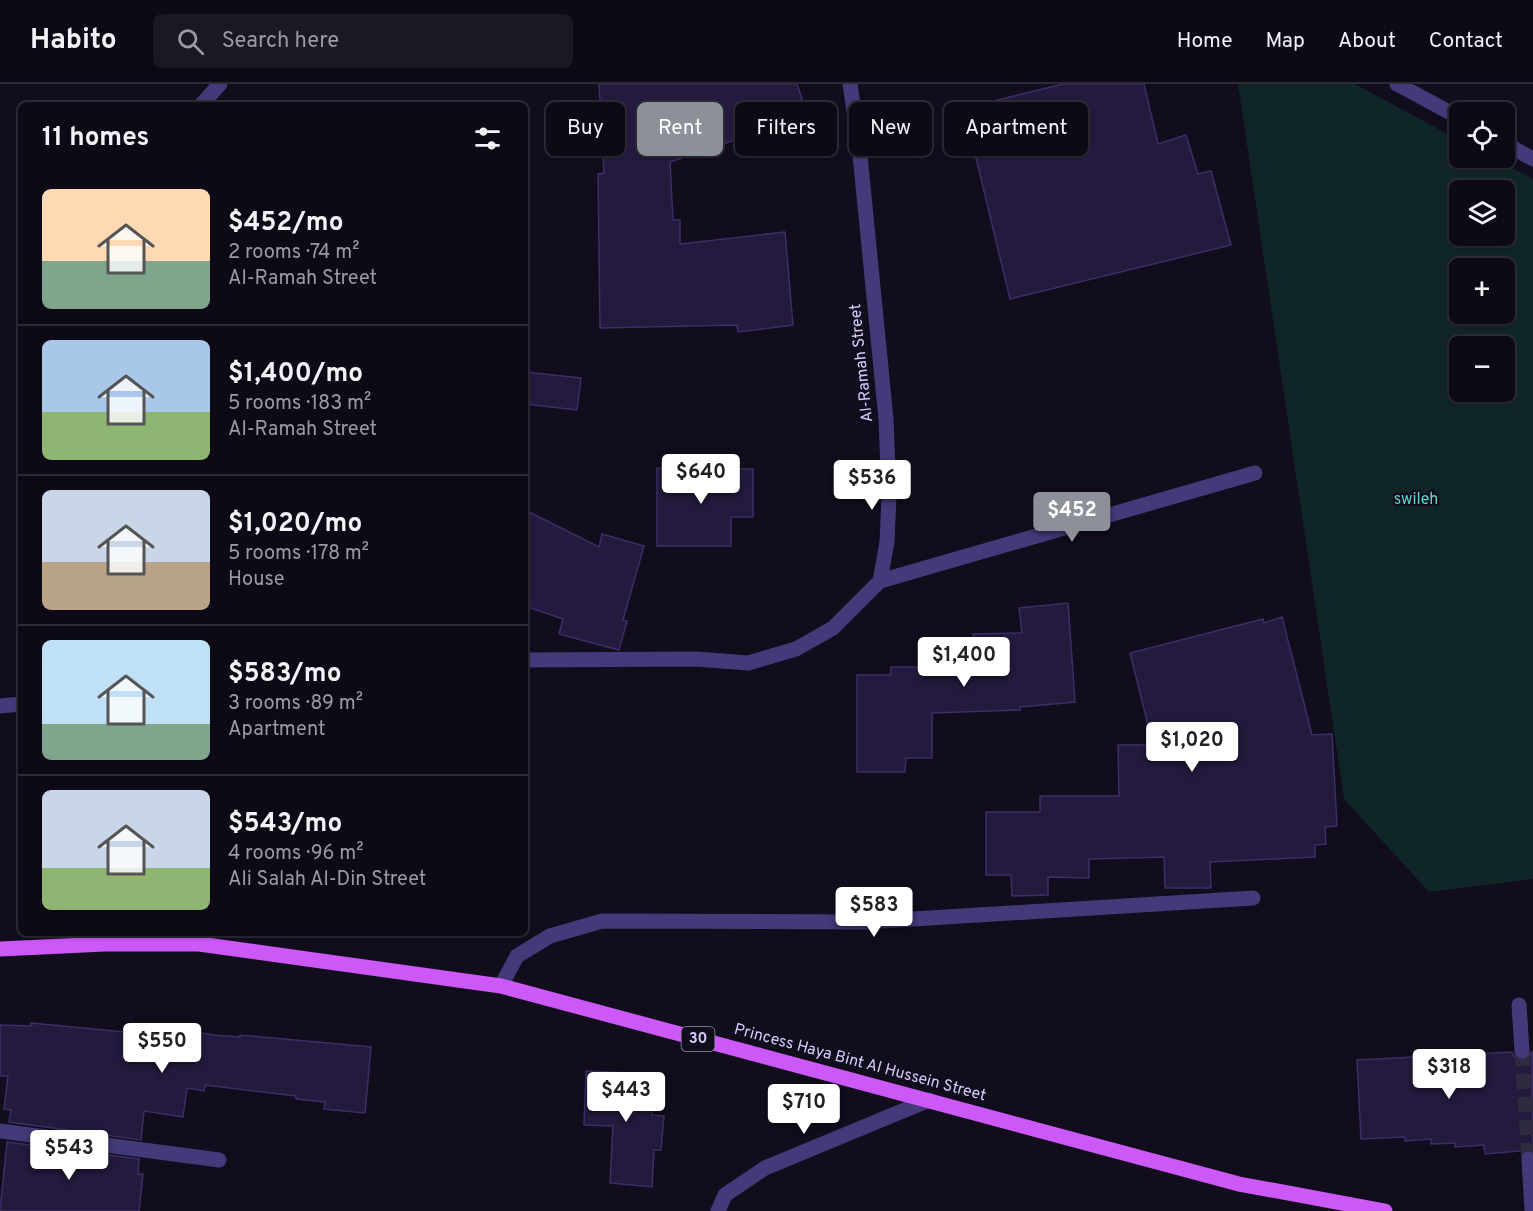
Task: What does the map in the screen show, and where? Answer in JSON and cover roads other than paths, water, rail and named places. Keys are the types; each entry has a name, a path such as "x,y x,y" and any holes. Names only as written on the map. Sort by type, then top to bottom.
{"main road":[{"name":"Princess Haya Bint Al Hussein Street","path":"0,949 105,944 199,944 501,986 1239,1184 1385,1211"}],"street":[{"path":"204,102 220,84"},
{"name":"Al-Ramah Street","path":"850,84 859,145 886,419 889,495 887,542 880,581"},
{"path":"1397,84 1449,112"},
{"path":"1515,149 1533,159"},
{"path":"528,660 696,659 748,663 796,650 833,628 880,581 1255,473"},
{"path":"0,706 18,704"},
{"path":"501,986 517,956 550,936 602,921 865,922 1252,898"},
{"path":"1519,1005 1522,1052"},
{"path":"718,1211 725,1195 765,1168 929,1100"},
{"path":"0,1131 219,1160"},
{"path":"1529,1159 1532,1211"}],"tunnel":[{"path":"1522,1051 1529,1159"}],"park label":[{"name":"swileh","path":"1416,500"}]}
